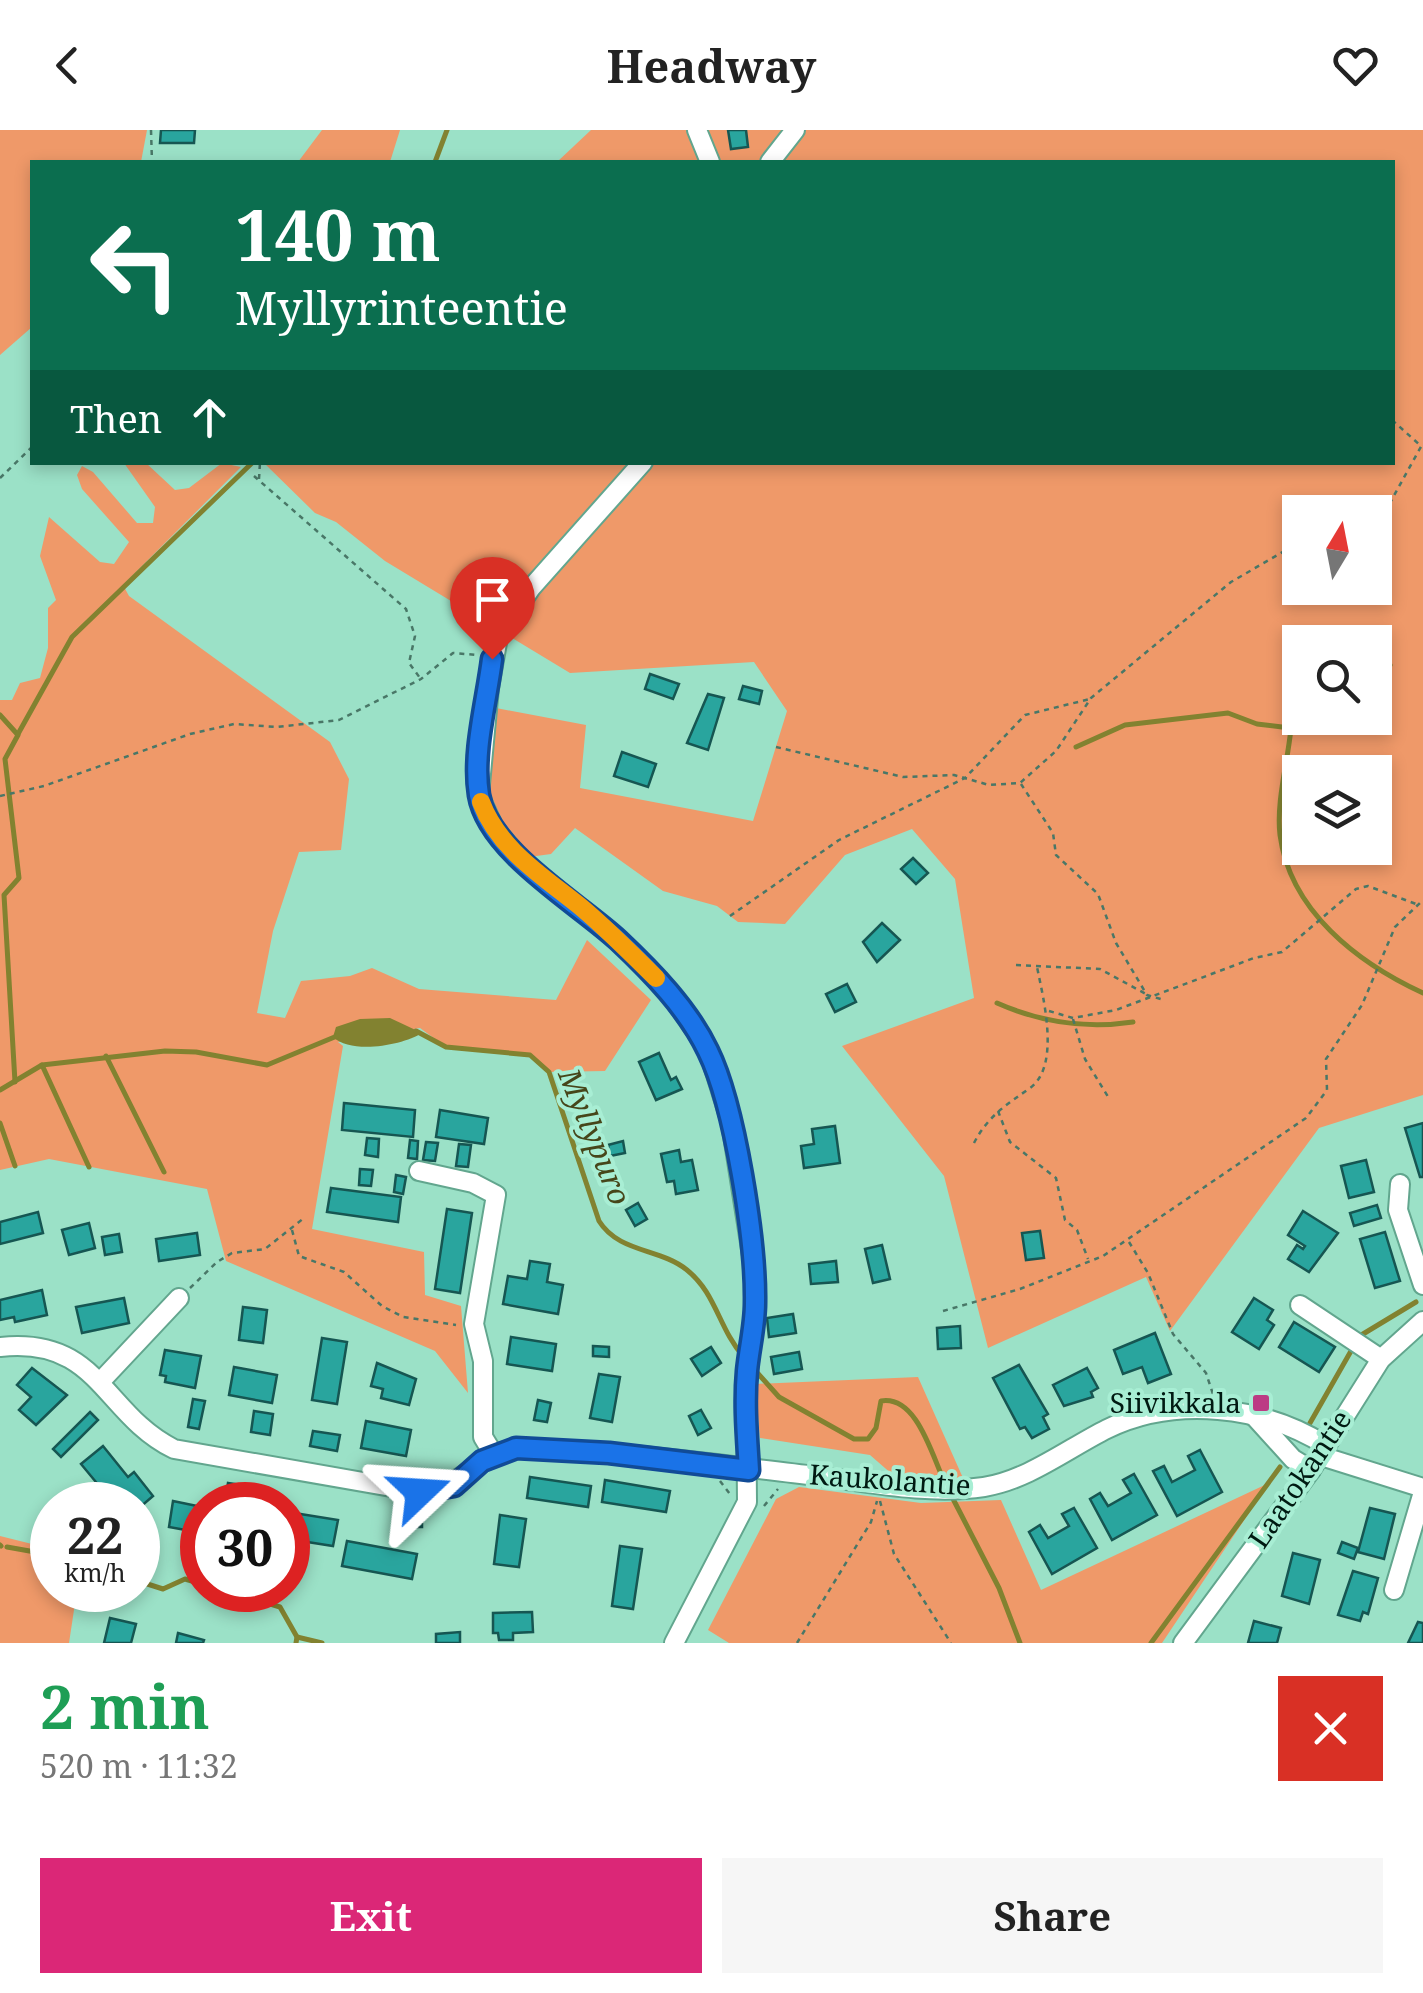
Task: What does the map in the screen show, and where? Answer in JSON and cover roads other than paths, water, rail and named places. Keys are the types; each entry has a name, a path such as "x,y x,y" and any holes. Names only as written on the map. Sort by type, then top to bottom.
{"street":[{"path":"697,130 709,160"},
{"path":"772,160 795,130"},
{"path":"640,465 514,609 492,659 479,773 485,811 520,860 620,942 666,988 708,1049 731,1123 754,1268 747,1370 747,1502 674,1643"},
{"path":"0,1347 53,1347 101,1381 154,1439 174,1449 420,1492 454,1486 494,1455 483,1436 484,1361 476,1332 496,1194 419,1171"},
{"path":"1400,1184 1398,1210 1423,1285"},
{"path":"101,1381 179,1298"},
{"path":"1300,1305 1382,1359"},
{"name":"Laatokantie","path":"1182,1643 1319,1457 1382,1359 1423,1321"},
{"name":"Kaukolantie","path":"494,1455 516,1448 609,1453 920,1488 998,1483 1137,1417 1174,1410 1254,1416 1290,1424 1319,1457"},
{"name":"Kaukolantie","path":"1254,1416 1292,1459 1319,1457 1423,1490"},
{"path":"1394,1590 1423,1490"}],"waterway":[{"path":"436,160 447,130"},
{"path":"18,734 72,637 250,465"},
{"path":"1076,747 1125,725 1228,713 1257,724 1282,727"},
{"path":"0,715 18,735 5,759 19,878 4,895 15,1082"},
{"path":"1290,735 1279,822 1286,862 1297,888 1331,931 1352,950 1423,993"},
{"path":"997,1003 1064,1022 1133,1022"},
{"name":"Myllypuro","path":"416,1031 446,1047 530,1055 549,1072 599,1221 617,1239 676,1263 697,1279 743,1356"},
{"name":"Myllypuro","path":"0,1090 42,1065 165,1051 196,1052 267,1065 337,1036"},
{"path":"106,1056 164,1172"},
{"path":"42,1065 89,1167"},
{"path":"0,1123 15,1166"},
{"path":"1363,1334 1416,1302"},
{"path":"1310,1423 1351,1351"},
{"name":"Myllypuro","path":"753,1368 779,1397 854,1439 868,1439 876,1428 881,1401 904,1407 922,1430 945,1483"},
{"path":"1151,1643 1280,1467"},
{"name":"Myllypuro","path":"950,1493 999,1588 1020,1643"},
{"path":"7,1547 30,1551"},
{"path":"160,1588 180,1581"},
{"path":"283,1612 297,1637 296,1643"},
{"path":"297,1637 322,1643"}],"place":[{"name":"Siivikkala","path":"1261,1403"}]}
